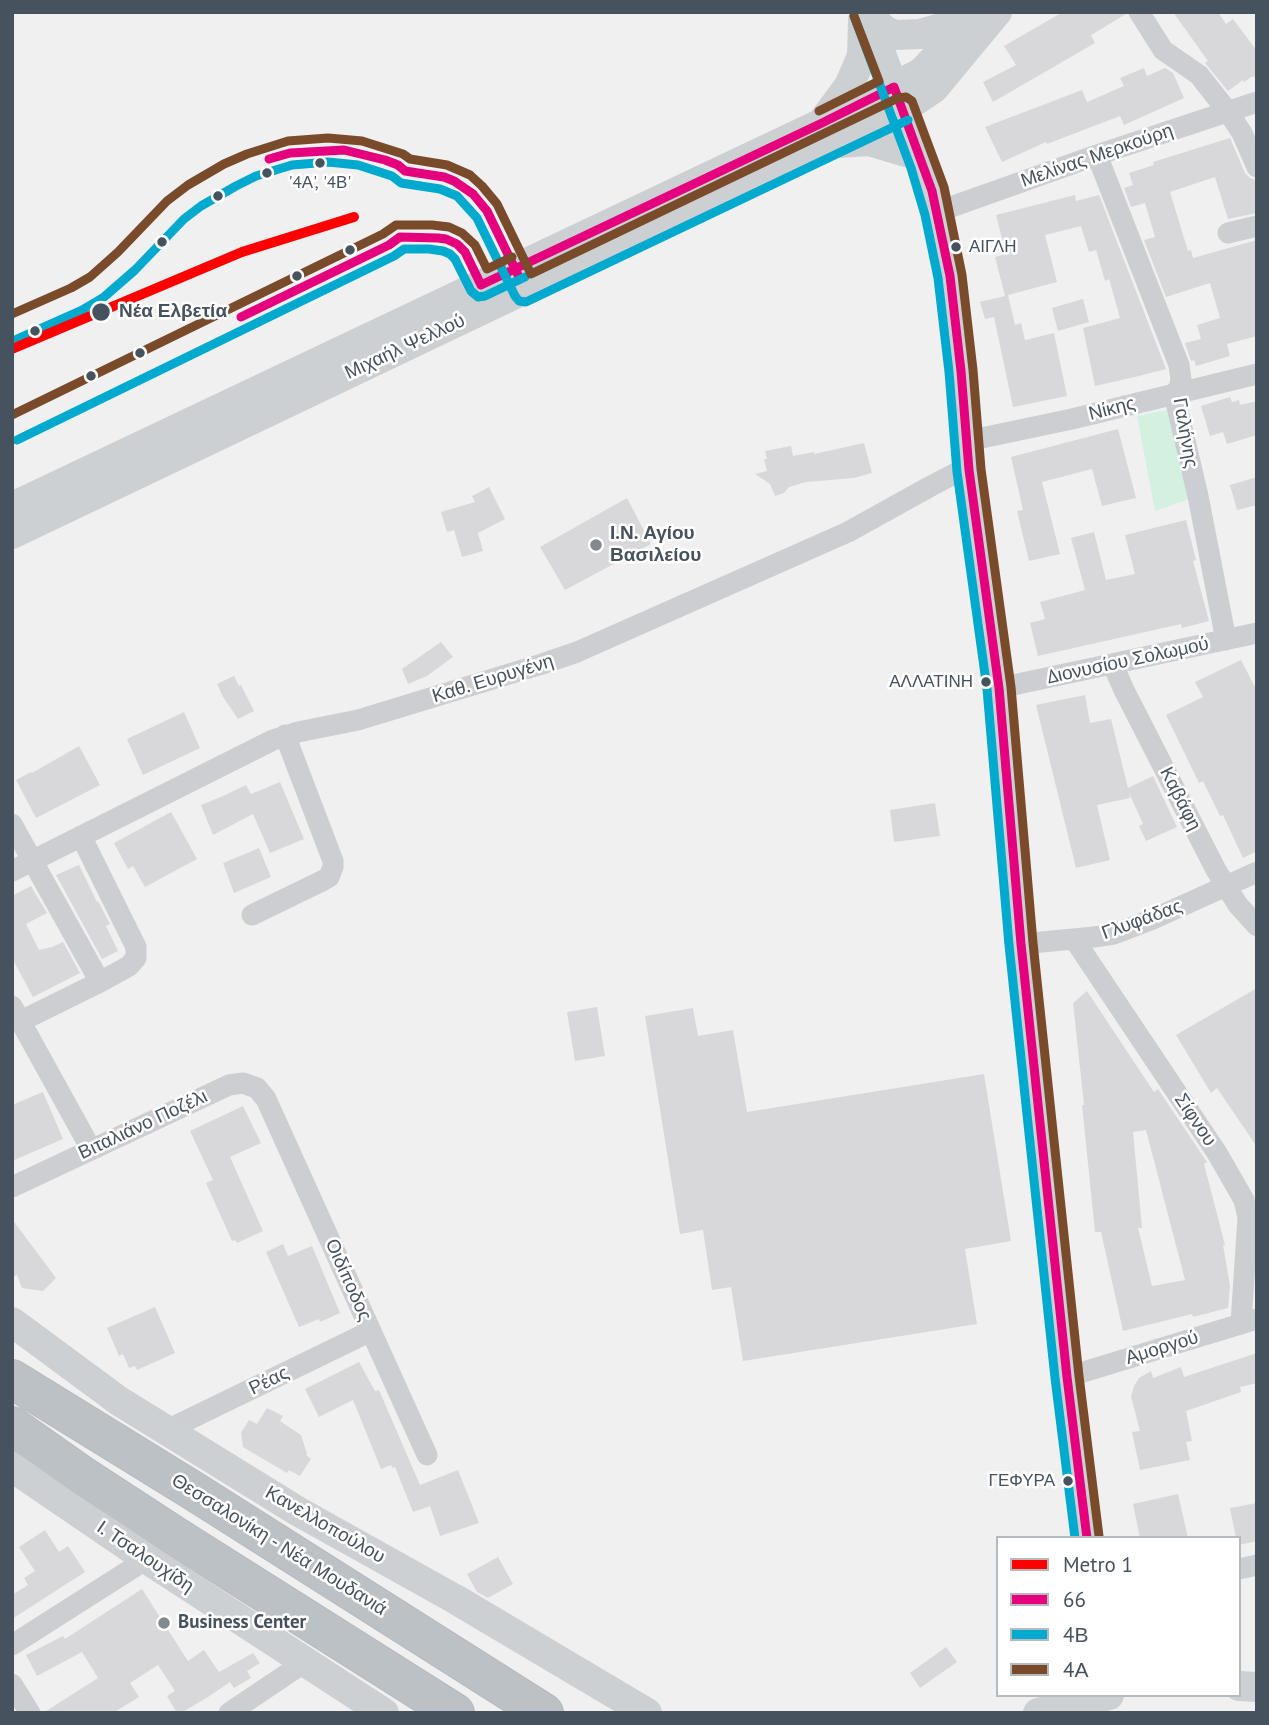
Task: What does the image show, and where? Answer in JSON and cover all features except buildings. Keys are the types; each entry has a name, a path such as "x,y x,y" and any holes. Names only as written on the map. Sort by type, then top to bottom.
{"highway":[{"path":"12,1364 131,1452"},
{"name":"Θεσσαλονίκη - Νέα Μουδανιά","path":"12,1379 544,1713"},
{"path":"12,1426 174,1536 456,1713"}],"main road":[{"path":"865,12 884,30 894,35 920,34 939,29 972,12"},
{"path":"865,12 919,153 937,212 950,276 968,456 999,688 1021,944 1087,1536"},
{"path":"865,12 862,56 827,133 919,153"},
{"name":"Μιχαήλ Ψελλού","path":"899,98 978,12"},
{"name":"Μιχαήλ Ψελλού","path":"12,534 899,98 934,88 996,12"},
{"path":"919,153 926,118 951,67"},
{"name":"Μιχαήλ Ψελλού","path":"12,507 827,133"},
{"name":"Κανελλοπούλου","path":"12,1322 119,1401 299,1512 455,1599 647,1713"},
{"name":"Ι. Τσαλουχίδη","path":"12,1467 147,1559 384,1713"},
{"path":"1038,1713 1101,1697"}],"street":[{"path":"1139,12 1163,50 1199,75 1228,112 1257,167"},
{"name":"Μελίνας Μερκούρη","path":"937,212 1257,102"},
{"name":"Γαλήνης","path":"1097,155 1180,365 1181,380 1174,394 1198,496 1226,640"},
{"path":"1228,233 1257,226"},
{"name":"Νίκης","path":"968,456 1072,419 1257,374"},
{"name":"Καθ. Ευρυγένη","path":"12,872 285,736 358,720 577,652 848,532 954,474 968,456"},
{"name":"Διονυσίου Σολωμού","path":"999,688 1257,632"},
{"name":"Καβάφη","path":"1113,665 1225,886 1257,926"},
{"path":"252,915 324,880 329,877 334,867 285,736"},
{"path":"12,824 100,982"},
{"path":"81,836 137,952 133,963 100,982 16,1014 90,1149"},
{"name":"Γλυφάδας","path":"1021,944 1104,936 1123,931 1257,872"},
{"name":"Σίφνου","path":"1074,939 1217,1153 1240,1193 1252,1207 1248,1217 1249,1321"},
{"name":"Βιταλιάνο Ποζέλι","path":"12,1187 236,1083 257,1088 269,1105"},
{"name":"Οιδίποδος","path":"269,1105 427,1455"},
{"name":"Αμοργού","path":"1067,1377 1249,1321"},
{"name":"Ρέας","path":"167,1430 371,1331"},
{"path":"12,1645 147,1559"},
{"path":"229,1713 305,1662"},
{"path":"12,1684 30,1713"}],"green space":[{"path":"1172,409 1198,496 1155,511 1137,416"}],"metro line":[{"name":"1","path":"12,349 242,252 354,217"}],"transit line":[{"name":"4Β","path":"854,16 911,168 925,215 938,278 957,472 987,689 1009,945 1055,1378 1075,1536"},
{"name":"4Α","path":"819,111 879,81 854,16"},
{"name":"66","path":"241,317 389,245 400,237 438,238 457,244 465,252 481,285 894,87 932,191 950,276 969,470 999,688 1021,944 1087,1536"},
{"name":"4Α","path":"12,314 90,277 167,201 188,185 224,164 288,141 328,138 362,141 403,154 410,159 447,165 470,175 497,204 531,274 898,98 906,97 912,101 944,187 962,275 981,469 1011,687 1033,943 1079,1376 1099,1536"},
{"name":"4Β","path":"17,339 82,310 104,297 135,270 184,219 201,206 256,176 292,165 328,162 358,165 392,176 401,183 440,189 457,196 477,218 515,296 519,301 526,302 908,120"},
{"name":"66","path":"269,159 290,153 344,150 385,160 405,171 454,181 473,194 487,211 518,275"},
{"name":"4Α","path":"12,415 383,234 396,225 449,227 462,233 475,245 487,269 512,257"},
{"name":"4Β","path":"17,440 404,249 429,249 450,254 471,291 478,297 525,277"}],"place":[{"name":"'4Α', '4Β'","path":"320,163"},
{"name":"ΑΙΓΛΗ","path":"956,247"},
{"name":"Νέα Ελβετία","path":"101,312"},
{"name":"Ι.Ν. Αγίου Βασιλείου","path":"596,545"},
{"name":"ΑΛΛΑΤΙΝΗ","path":"986,682"},
{"name":"ΓΕΦΥΡΑ","path":"1068,1481"},
{"name":"Business Center","path":"164,1623"}]}
